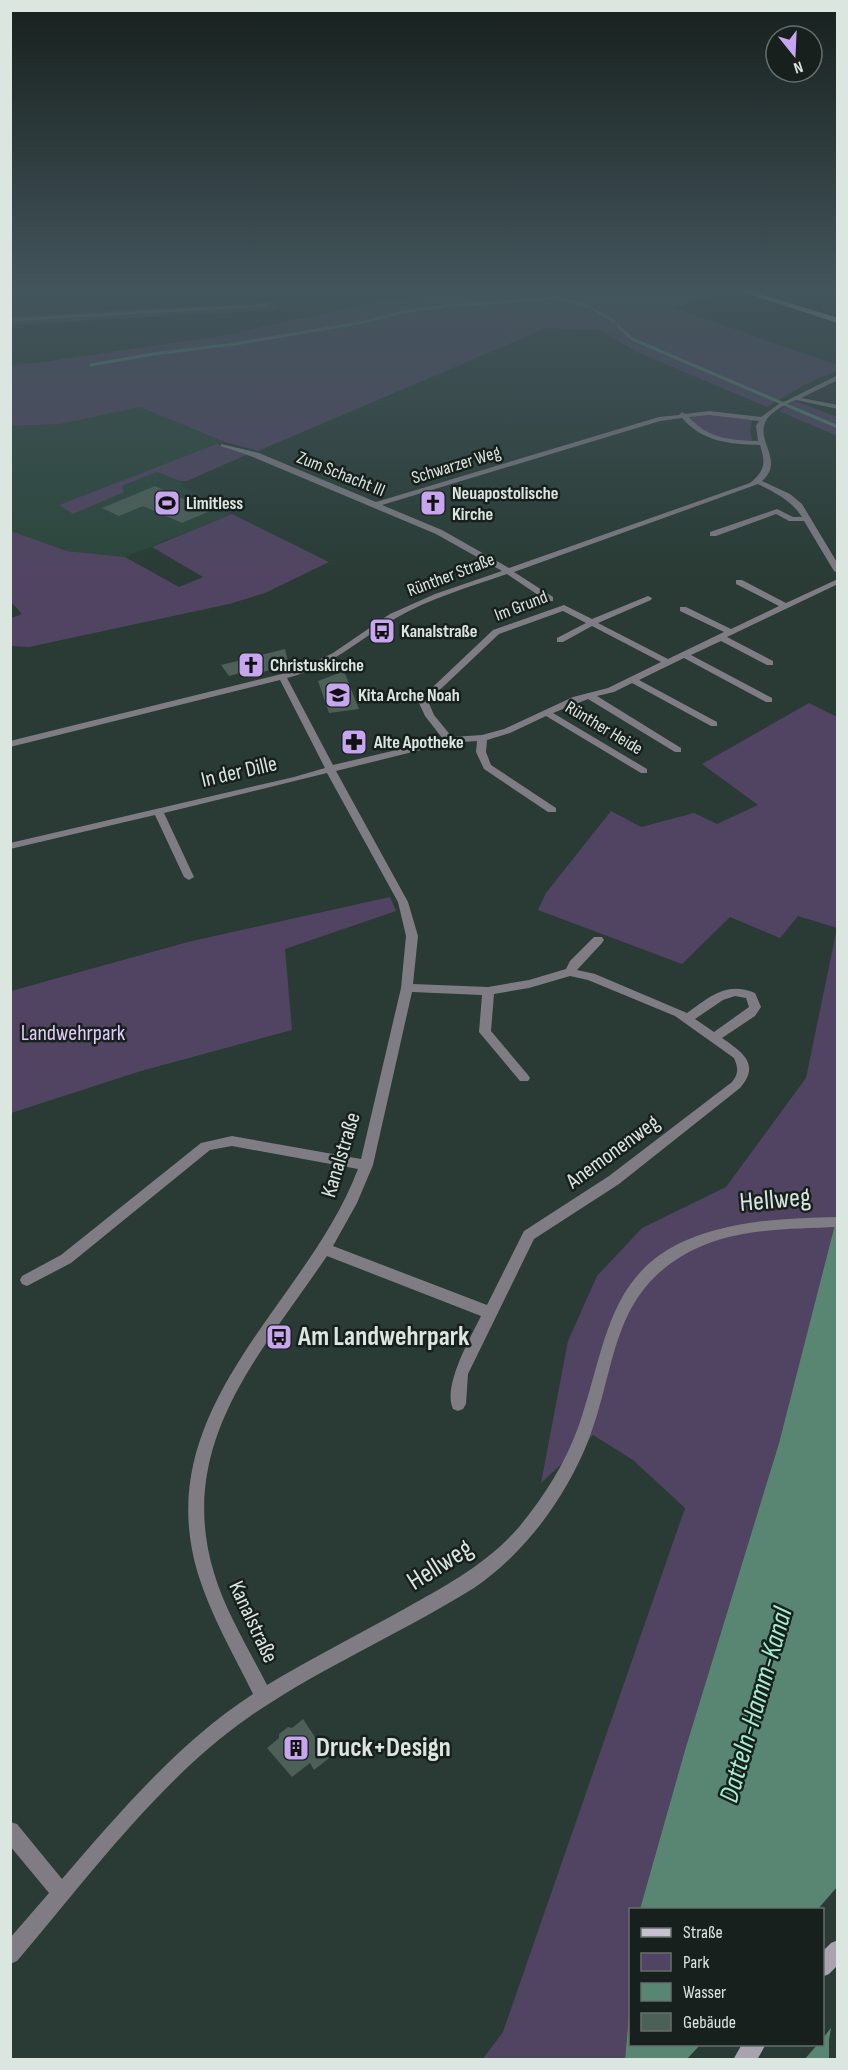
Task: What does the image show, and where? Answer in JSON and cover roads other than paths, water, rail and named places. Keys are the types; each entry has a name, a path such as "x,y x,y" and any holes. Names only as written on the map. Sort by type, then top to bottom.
{"main road":[{"path":"824,1965 837,1950"},
{"path":"743,2060 754,2046"}],"street":[{"path":"817,387 782,404 762,419 759,425 762,443 769,462 767,471 759,482 787,496 799,506 837,571"},
{"path":"794,398 837,407"},
{"name":"Schwarzer Weg","path":"377,504 659,419 682,414 724,413 762,419"},
{"path":"682,414 693,429 720,440 762,443"},
{"name":"Zum Schacht III","path":"223,445 256,455 377,504 439,532 507,571"},
{"name":"Rünther Straße","path":"10,744 283,678 326,661 393,616 414,606 759,482"},
{"path":"713,534 777,511 792,519 806,519"},
{"name":"Im Grund","path":"507,571 550,599"},
{"name":"Rünther Heide","path":"330,770 449,740 482,738 507,731 588,695 611,690 633,680 837,581"},
{"path":"739,582 786,606"},
{"path":"560,640 648,598"},
{"name":"Im Grund","path":"449,740 430,716 423,701 496,632 564,608 669,663"},
{"path":"683,609 730,632"},
{"path":"720,637 770,663"},
{"path":"685,655 769,700"},
{"name":"Kanalstraße","path":"263,1697 206,1573 193,1517 195,1488 202,1449 232,1383 325,1249 344,1220 357,1193 366,1165 407,988 412,936 407,912 283,678"},
{"path":"633,680 714,724"},
{"name":"Rünther Heide","path":"588,695 678,750"},
{"name":"Rünther Heide","path":"547,713 644,771"},
{"path":"482,738 481,752 487,767 552,810"},
{"name":"In der Dille","path":"10,846 330,770"},
{"path":"158,811 189,877"},
{"path":"407,988 488,991 529,984 570,972 574,964 598,940"},
{"name":"Anemonenweg","path":"458,1404 461,1374 529,1234 614,1180 736,1085 744,1076 745,1065 738,1055 688,1018 591,977 570,972"},
{"path":"688,1018 730,991 739,990 751,996 755,1007 752,1013 715,1037"},
{"path":"488,991 485,1032 524,1078"},
{"path":"27,1280 66,1259 206,1146 232,1142 366,1165"},
{"name":"Hellweg","path":"10,1954 158,1784 203,1741 263,1697 457,1589 489,1568 513,1546 554,1491 573,1457 586,1425 616,1319 629,1296 650,1271 677,1252 710,1236 741,1228 837,1222"},
{"path":"325,1249 490,1313"},
{"path":"10,1831 62,1893"}],"water":[{"name":"Datteln-Hamm-Kanal","path":"837,1217 838,1989 829,2040 829,2059 625,2060 629,2014 629,2046 824,2046 824,1908 640,1908 685,1750 779,1443"}],"waterway":[{"path":"743,387 838,427"}],"place":[{"name":"Limitless","path":"167,503"},
{"name":"Neuapostolische Kirche","path":"433,503"},
{"name":"Kanalstraße","path":"382,631"},
{"name":"Christuskirche","path":"251,665"},
{"name":"Kita Arche Noah","path":"338,695"},
{"name":"Alte Apotheke","path":"354,742"},
{"name":"Am Landwehrpark","path":"279,1337"},
{"name":"Druck+Design","path":"296,1748"}],"park label":[{"name":"Landwehrpark","path":"73,1033"}]}
